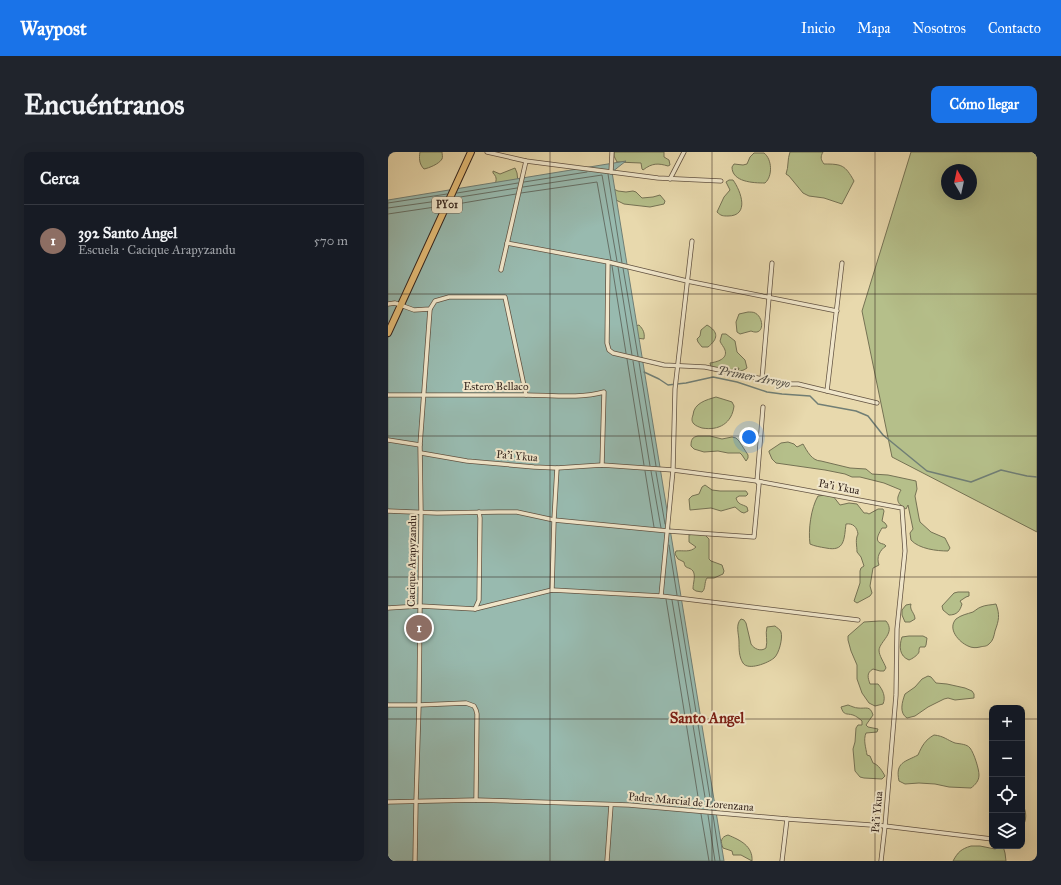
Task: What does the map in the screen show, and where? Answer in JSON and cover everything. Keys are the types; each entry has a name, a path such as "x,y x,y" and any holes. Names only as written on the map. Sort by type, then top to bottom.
{"highway":[{"name":"PY01","path":"388,333 471,152"}],"street":[{"path":"487,152 526,161 612,172 670,179 721,181"},
{"path":"612,152 612,172"},
{"path":"670,179 684,152"},
{"path":"501,270 526,161"},
{"path":"661,596 673,470 676,381 692,241"},
{"path":"507,242 608,262 687,281 837,311"},
{"path":"608,262 607,344 609,350 613,353 664,365 706,367 786,384 798,384 877,403"},
{"path":"762,379 772,263"},
{"path":"827,391 842,263"},
{"path":"388,304 395,303 414,310 430,309 435,301 448,297 505,297 526,395"},
{"name":"Cacique Arapyzandu","path":"416,861 421,512 420,445 430,309"},
{"name":"Estero Bellaco","path":"388,395 581,396 604,392 602,465"},
{"path":"388,511 437,513 517,512 554,520 668,531 754,537 759,484 757,480 763,407"},
{"path":"388,440 420,445"},
{"name":"Pa'i Ykua","path":"421,453 467,461 506,465 557,468 602,465 673,470 757,480 902,508 906,551 897,629 896,695 881,861"},
{"path":"552,590 557,468"},
{"path":"475,609 479,600 479,512"},
{"path":"388,608 420,606 475,609 552,590 661,596 858,620"},
{"path":"388,705 466,703 474,706 476,710 476,800"},
{"name":"Padre Marcial de Lorenzana","path":"388,802 476,800 629,805 885,826 989,839"},
{"path":"607,861 611,805"},
{"path":"782,861 786,819"}],"green space":[{"path":"420,152 442,152 441,161 424,169 420,161"},
{"path":"614,152 664,152 664,157 669,160 670,165 655,164 643,170 641,163 617,162"},
{"path":"790,152 823,152 821,158 824,164 835,164 842,166 848,172 854,181 842,204 824,198 809,196 803,193 786,174"},
{"path":"911,152 1037,152 1037,532 892,457 862,311"},
{"path":"754,153 764,153 769,159 770,172 768,180 765,183 744,181 735,176 733,172 732,167 734,164 747,164 750,157"},
{"path":"515,168 518,182 494,187 496,178 493,171 500,174"},
{"path":"733,180 739,190 742,202 741,208 735,215 723,216 717,212 724,197 730,190 726,182"},
{"path":"607,186 618,191 636,192 642,198 660,195 665,201 664,204 650,207 624,204 614,199"},
{"path":"754,312 758,315 762,326 761,329 756,332 751,331 740,334 737,332 736,322 739,314"},
{"path":"639,325 642,328 644,339 636,338 628,328"},
{"path":"707,325 714,330 716,336 714,341 708,347 702,347 697,339 700,336 701,330"},
{"path":"722,334 726,334 735,341 737,352 745,360 747,368 738,371 739,368 728,370 711,367 710,363 719,361 725,356 726,353 720,341"},
{"path":"716,397 732,402 734,406 731,417 719,427 708,429 695,425 692,420 694,411 698,405 708,399"},
{"path":"710,436 722,439 732,437 736,438 748,455 748,458 746,461 740,453 718,451 704,452 694,449 691,446 692,440 694,437"},
{"path":"788,442 797,447 803,444 810,455 818,461 850,468 866,469 872,474 888,475 916,481 917,489 915,496 920,522 931,532 945,538 950,548 948,551 934,550 919,546 911,540 910,533 913,529 908,505 906,509 900,505 898,501 898,496 901,490 884,483 860,477 852,477 825,470 776,463 772,459 769,451 781,443"},
{"path":"705,485 712,490 746,491 748,494 746,496 739,496 736,498 739,503 747,507 748,511 744,513 735,507 721,511 711,508 690,510 689,499 692,496 699,494 702,487"},
{"path":"818,496 833,496 840,505 849,503 857,504 864,513 869,514 878,509 883,509 884,511 882,521 887,526 886,528 882,528 878,536 878,542 886,546 879,554 879,565 873,568 870,586 872,593 870,596 857,603 854,601 860,583 860,571 864,566 861,557 857,552 856,540 858,534 856,527 851,524 846,524 844,539 837,548 832,549 810,544 809,538 812,513"},
{"path":"699,533 705,535 709,539 709,559 722,565 724,571 723,574 714,578 707,578 702,592 693,589 693,571 686,567 684,562 678,559 675,554 676,551 689,551 694,549 696,547 689,542 689,535"},
{"path":"969,592 969,596 960,601 962,604 958,612 949,615 943,610 942,606 954,593"},
{"path":"911,604 915,619 910,622 905,622 902,615 902,610 906,605"},
{"path":"996,604 998,621 990,643 986,646 977,648 970,647 961,642 953,631 956,619 983,606"},
{"path":"741,619 746,623 751,644 758,649 762,650 766,648 767,627 775,626 780,630 781,642 779,650 774,658 763,664 753,666 743,663 740,653 738,630 738,624"},
{"path":"886,621 889,625 889,629 887,637 879,650 886,668 884,671 873,669 868,674 870,684 878,684 883,691 883,704 875,706 869,703 862,693 857,679 857,665 851,651 848,636 864,622"},
{"path":"923,636 927,638 925,647 920,647 919,652 909,660 903,656 900,644 902,637"},
{"path":"928,676 931,677 936,683 965,688 972,691 974,698 955,700 948,698 944,699 915,716 907,718 904,716 902,710 905,694 915,687 922,679"},
{"path":"848,705 857,708 867,708 872,712 873,715 866,725 868,727 878,729 877,732 866,733 865,744 867,755 870,756 873,763 879,767 885,776 882,779 860,777 855,771 853,749 856,728 858,725 862,725 862,721 854,715 843,712 841,707"},
{"path":"934,735 970,748 976,761 979,775 976,783 971,788 919,783 905,784 899,781 898,770 900,766 905,761 918,755 928,739"},
{"path":"728,835 745,844 750,851 752,861 741,855 733,855 732,851 723,848 722,840"},
{"path":"980,846 989,849 1004,849 1006,861 953,861 960,851 965,848"}],"water":[{"path":"626,161 612,172 724,861 388,861 388,200"}],"waterway":[{"name":"Primer Arroyo","path":"644,372 668,385 713,377 737,382 767,392 810,396 818,404 856,411 868,416 883,435 927,471 971,482 1001,470 1037,477"}],"place":[{"name":"392 Santo Angel","path":"419,628"}],"district":[{"name":"Santo Angel","path":"707,718"}]}
